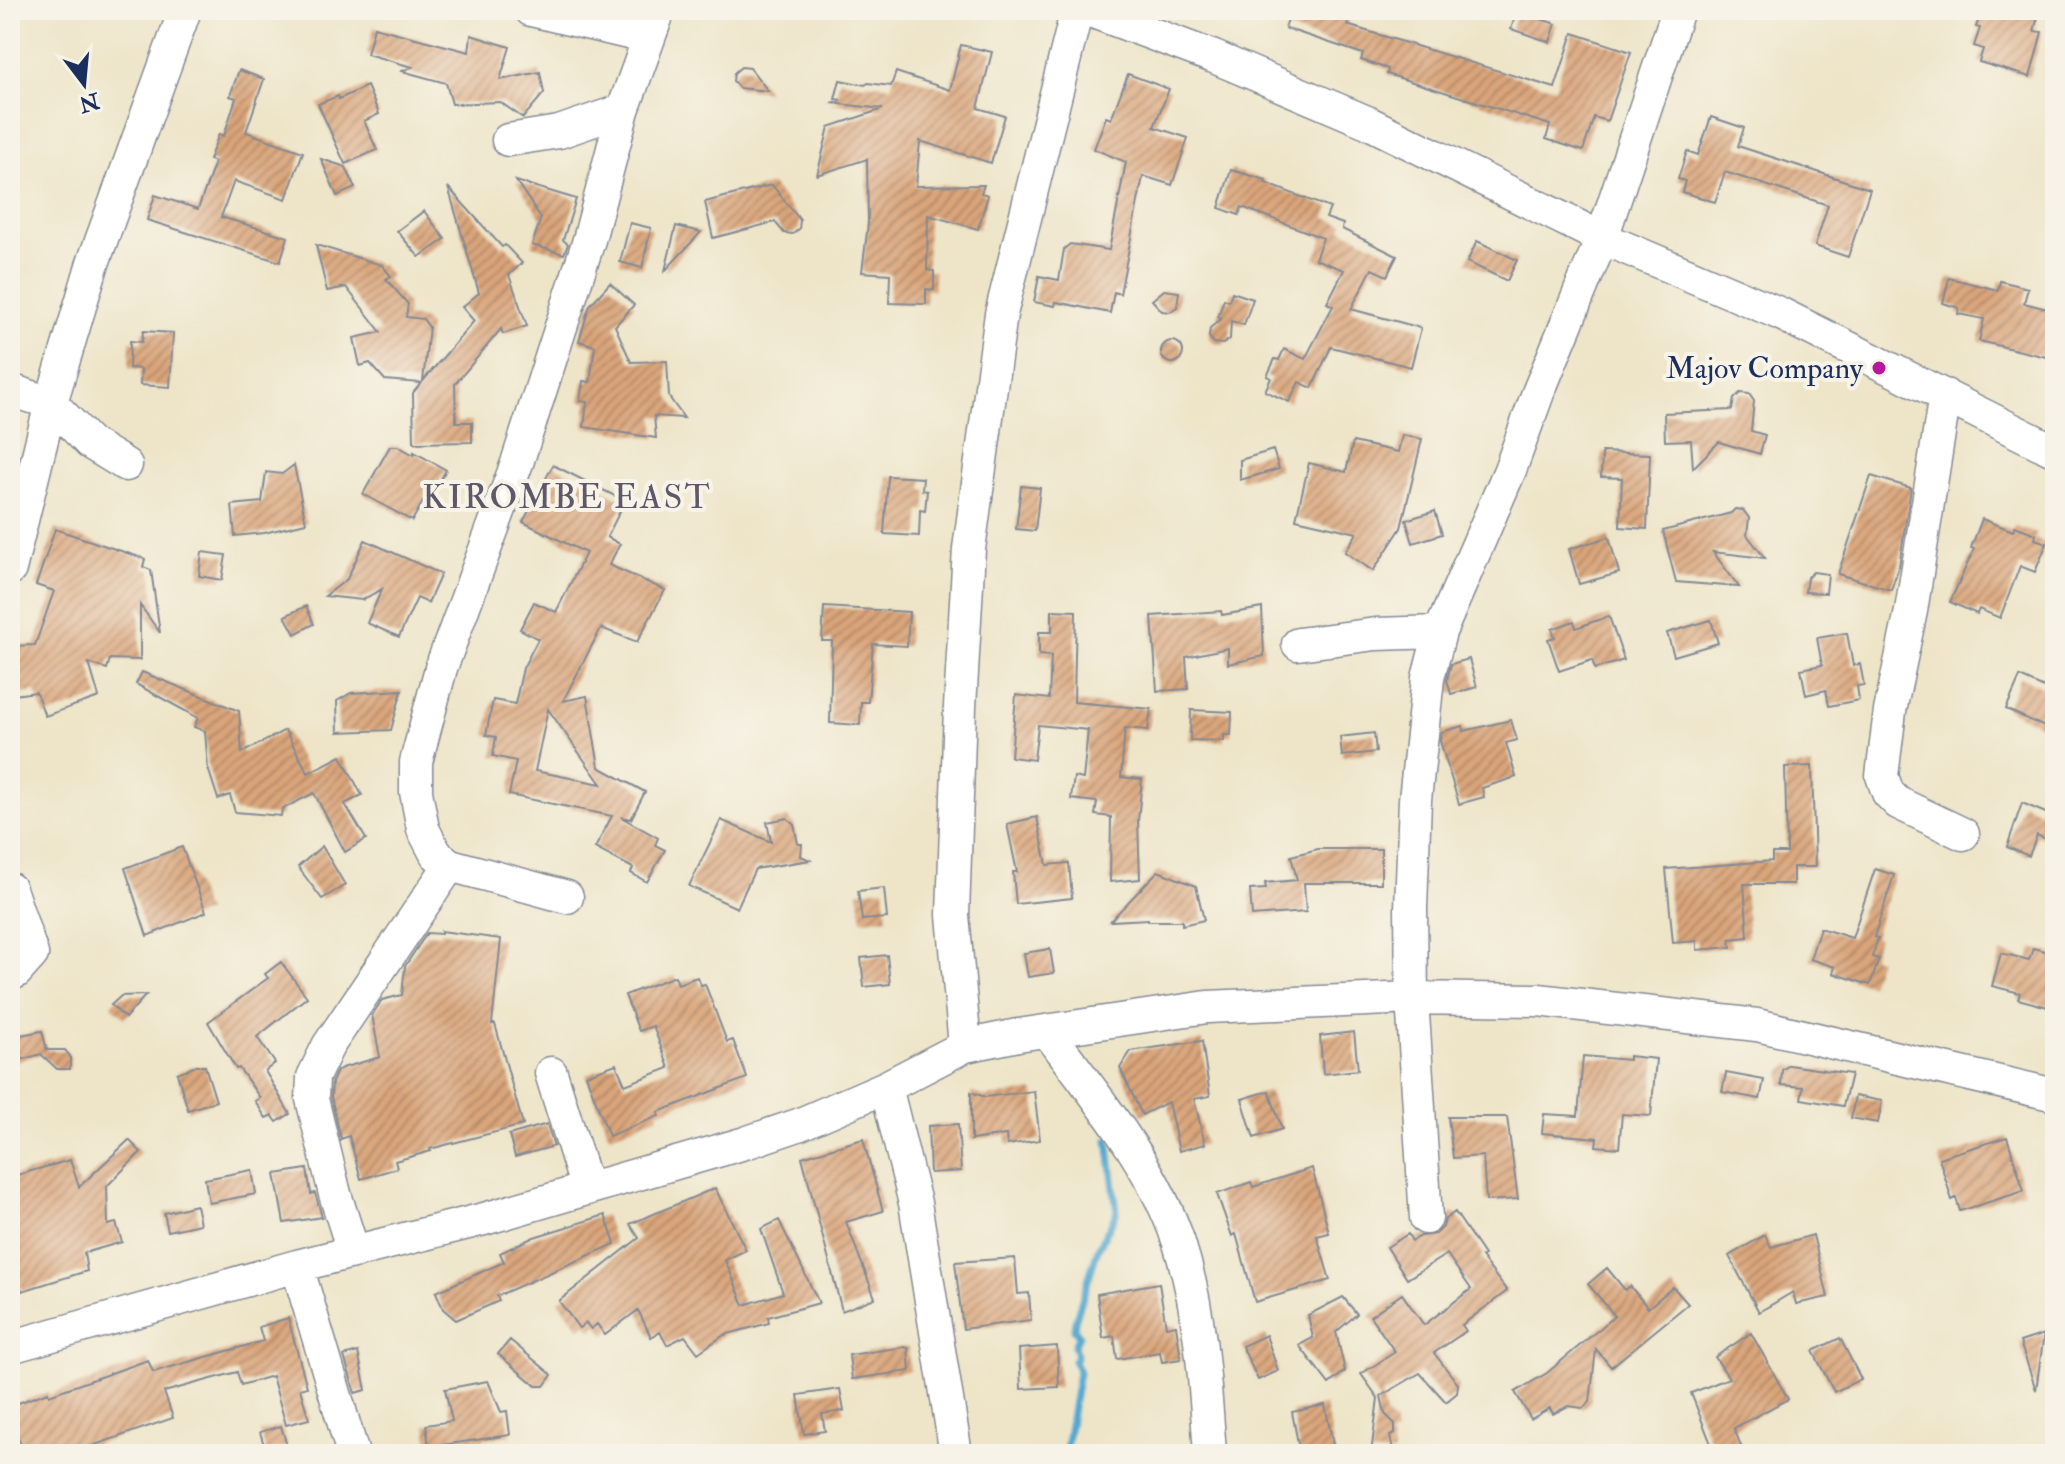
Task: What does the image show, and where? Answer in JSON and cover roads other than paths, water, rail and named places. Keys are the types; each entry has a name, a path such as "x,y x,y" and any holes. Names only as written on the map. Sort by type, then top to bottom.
{"street":[{"path":"10,569 51,403 92,266 185,10"},
{"path":"531,10 654,24 623,110 589,240 517,463 441,668 416,762 416,792 423,829 436,854 450,865 567,897"},
{"path":"965,1046 953,915 969,549 1001,314 1077,10"},
{"path":"1088,10 1214,57 1367,122 1602,238 1781,314 2055,451"},
{"path":"1426,1218 1412,998 1415,800 1428,678 1440,632 1510,470 1602,238 1678,10"},
{"path":"508,140 559,132 623,110"},
{"path":"10,390 51,403 90,443 126,465"},
{"path":"1945,395 1911,611 1890,711 1882,776 1888,793 1898,803 1963,834"},
{"path":"1298,644 1376,634 1440,632"},
{"path":"353,1251 335,1194 312,1099 313,1077 328,1046 450,865"},
{"path":"10,889 32,954 10,975"},
{"path":"10,1347 297,1266 484,1219 798,1125 886,1087 965,1046 1207,1007 1412,998 1538,1000 1735,1022 2055,1095"},
{"path":"1048,1032 1120,1128 1148,1176 1179,1242 1196,1311 1210,1454"},
{"path":"551,1073 587,1189"},
{"path":"886,1087 915,1203 956,1454"},
{"path":"297,1266 353,1454"}],"waterway":[{"path":"1065,1454 1079,1372 1074,1361 1077,1355 1074,1346 1079,1335 1074,1329 1075,1321 1098,1249 1117,1212 1108,1140"}],"place":[{"name":"Majov Company","path":"1879,368"}],"district":[{"name":"KIROMBE EAST","path":"567,496"}]}
